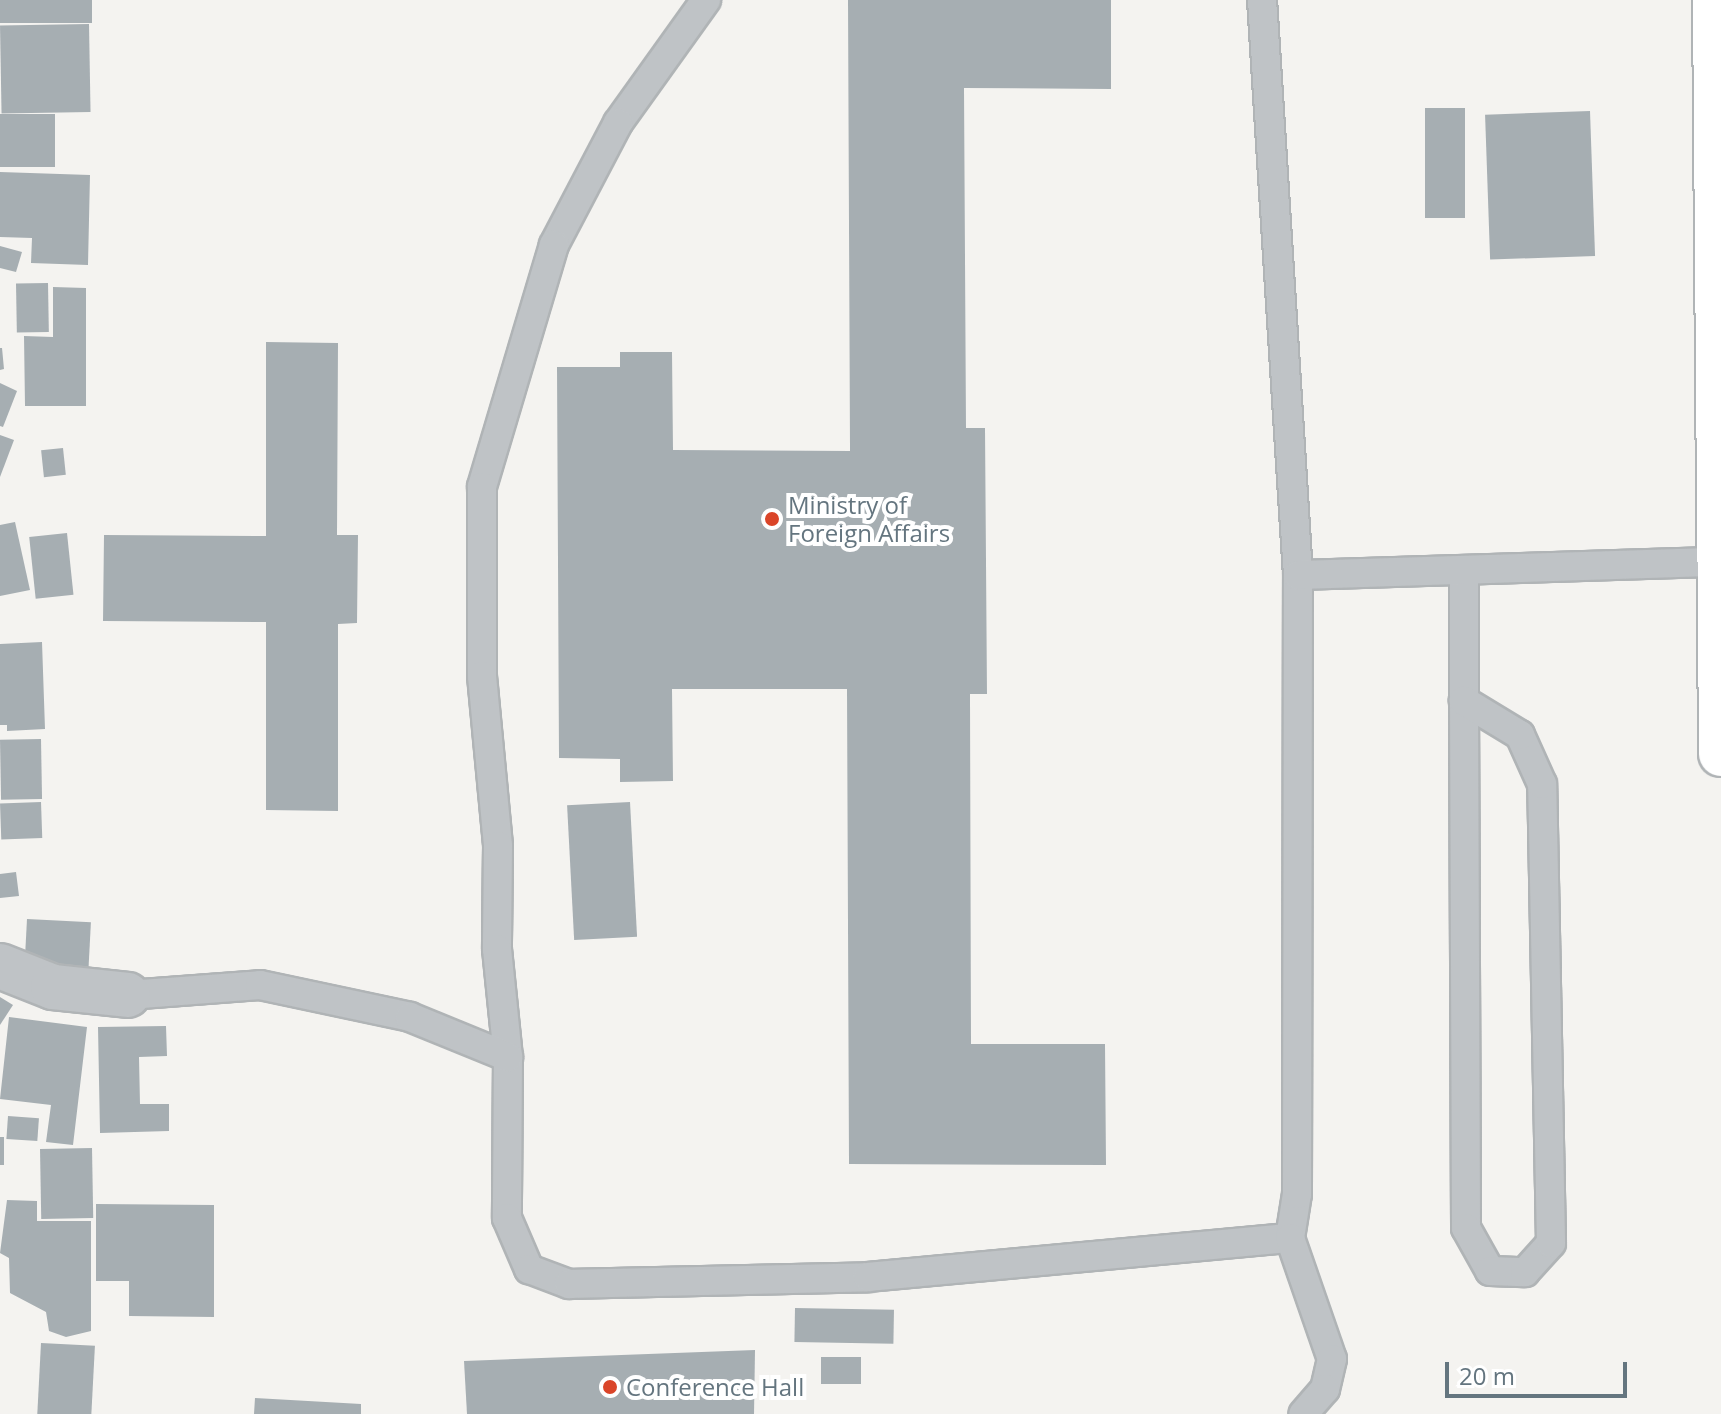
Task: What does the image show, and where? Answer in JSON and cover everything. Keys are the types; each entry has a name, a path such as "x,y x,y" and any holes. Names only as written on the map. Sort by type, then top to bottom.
{"highway":[{"path":"1715,0 1717,562 1721,754"}],"street":[{"path":"0,966 53,987 128,995"}],"lane":[{"path":"706,0 618,123 554,245 482,487 482,676 498,846 497,949 508,1057 507,1218 529,1269 569,1284 868,1277 1290,1238"},
{"path":"1262,0 1298,575 1297,1178 1290,1238 1332,1359 1325,1389 1303,1414"},
{"path":"1298,575 1717,562"},
{"path":"1464,571 1464,701 1466,1228 1490,1271 1525,1272 1551,1243 1542,784 1520,735 1464,701"},
{"path":"128,995 260,985 410,1017 508,1057"}],"building":[{"path":"0,0 92,0 92,23 0,23"},
{"name":"Ministry of Foreign Affairs","path":"848,0 1111,0 1111,89 964,88 966,428 985,428 987,694 970,694 971,1044 1105,1044 1106,1165 849,1164 847,689 672,689 673,781 620,782 620,759 559,758 557,367 620,367 620,352 672,352 673,450 850,451"},
{"path":"89,24 91,112 2,114 0,26"},
{"path":"1425,108 1465,108 1465,218 1425,218"},
{"path":"1590,111 1595,256 1490,260 1485,115"},
{"path":"0,114 55,114 55,167 0,167"},
{"path":"0,172 90,175 88,265 31,263 32,238 0,237"},
{"path":"0,246 22,252 16,272 0,268"},
{"path":"48,283 49,332 17,333 16,284"},
{"path":"53,287 86,288 86,406 25,406 24,336 53,337"},
{"path":"266,342 338,343 337,535 358,535 357,623 338,624 338,811 266,810 266,622 103,621 104,535 266,536"},
{"path":"0,348 4,369 0,370"},
{"path":"0,383 17,391 3,427 0,426"},
{"path":"0,435 14,440 0,477"},
{"path":"63,448 66,475 44,477 41,450"},
{"path":"15,522 30,590 0,596 0,525"},
{"path":"67,533 73,595 36,599 29,537"},
{"path":"42,642 45,729 7,731 7,725 0,725 0,644"},
{"path":"41,739 42,799 1,800 0,740"},
{"path":"41,802 42,838 1,839 0,803"},
{"path":"630,802 637,937 574,940 567,805"},
{"path":"16,872 19,896 0,898 0,874"},
{"path":"27,919 91,922 88,971 24,968"},
{"path":"0,997 13,1005 0,1025"},
{"path":"9,1017 87,1027 73,1145 46,1142 51,1105 0,1099"},
{"path":"166,1026 167,1056 139,1057 140,1104 169,1104 169,1131 100,1133 98,1027"},
{"path":"8,1116 39,1118 37,1141 6,1139"},
{"path":"0,1137 4,1137 4,1165 0,1165"},
{"path":"92,1148 93,1218 41,1219 40,1149"},
{"path":"7,1200 37,1201 37,1221 91,1221 91,1331 66,1337 49,1331 46,1312 10,1293 9,1258 0,1253"},
{"path":"96,1204 214,1205 214,1317 129,1316 129,1281 96,1281"},
{"path":"795,1308 894,1310 893,1344 794,1342"},
{"path":"41,1343 95,1346 91,1414 37,1414"},
{"name":"Conference Hall","path":"755,1350 754,1414 467,1414 464,1361"},
{"path":"821,1357 861,1357 861,1384 821,1384"},
{"path":"255,1398 361,1404 361,1414 254,1414"}],"place":[{"name":"Ministry of Foreign Affairs","path":"772,519"},
{"name":"Conference Hall","path":"610,1387"}]}
